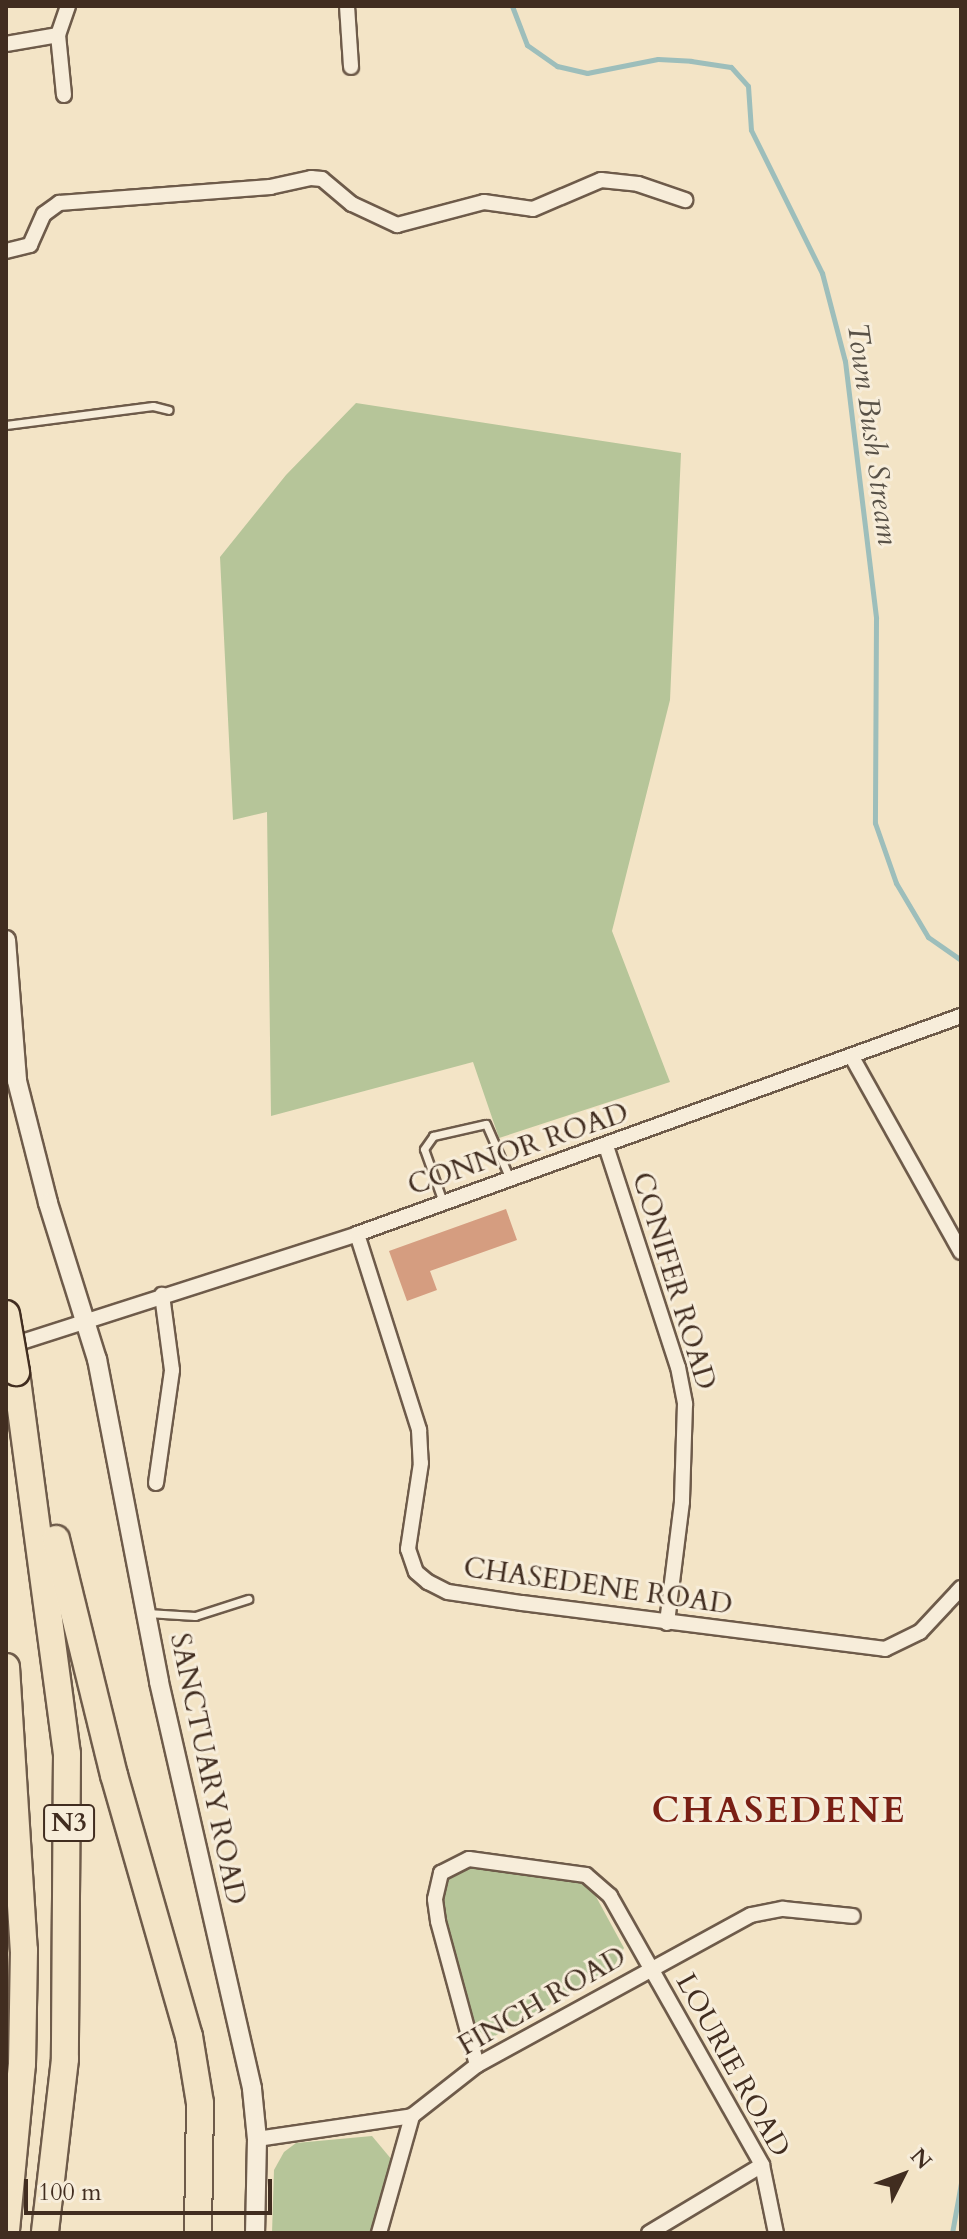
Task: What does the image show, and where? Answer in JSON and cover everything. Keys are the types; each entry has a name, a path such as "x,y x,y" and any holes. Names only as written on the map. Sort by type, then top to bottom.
{"highway":[{"name":"N3","path":"6,1314 24,1416 62,1691 70,1859 65,2059 45,2233"},
{"path":"24,1416 114,1775 189,2036 200,2103 198,2233"},
{"name":"N3","path":"6,1667 19,1824 24,1950 22,2064 6,2229"},
{"path":"6,1904 19,1824"}],"street":[{"path":"64,95 58,35 68,6"},
{"path":"347,6 351,67"},
{"path":"6,44 58,35"},
{"path":"6,251 30,245 44,214 59,203 270,187 311,178 322,179 352,204 397,225 484,202 533,209 601,180 638,184 685,200"},
{"name":"SANCTUARY ROAD","path":"6,940 17,1081 48,1203 87,1318 145,1613 243,2043 257,2139 255,2233"},
{"name":"CONNOR ROAD","path":"6,1347 87,1318 357,1234 853,1059 961,1016"},
{"path":"853,1059 961,1252"},
{"name":"CONIFER ROAD","path":"606,1146 678,1367 685,1404 682,1502 667,1623"},
{"name":"CHASEDENE ROAD","path":"357,1234 419,1430 421,1463 408,1549 416,1572 448,1592 667,1623 885,1649 920,1632 961,1588"},
{"path":"156,1483 172,1370 162,1295"},
{"name":"LOURIE ROAD","path":"477,2065 436,1910 436,1883 450,1865 469,1859 586,1875 610,1896 762,2165 776,2233"},
{"name":"FINCH ROAD","path":"257,2139 412,2116 477,2065 765,1910 853,1916"},
{"path":"379,2233 412,2116"},
{"path":"649,2233 762,2165"}],"lane":[{"path":"6,425 153,406 169,410"},
{"path":"443,1202 424,1149 433,1136 486,1124 510,1179"},
{"path":"145,1613 195,1616 248,1599"}],"green space":[{"path":"356,403 681,453 670,700 612,931 670,1082 499,1138 473,1062 271,1116 267,812 233,820 220,557 286,475"},
{"path":"468,1862 588,1882 624,1948 613,1968 493,2037 484,2035 473,2026 438,1885 444,1872"},
{"path":"372,2136 392,2160 373,2233 272,2233 274,2170 284,2152 296,2143"}],"building":[{"path":"506,1209 517,1240 430,1271 437,1290 407,1301 389,1251"}],"waterway":[{"name":"Town Bush Stream","path":"512,6 527,45 557,66 587,73 658,59 691,61 731,67 748,86 751,130 822,273 845,361 876,618 875,823 896,883 928,937 961,960"},
{"name":"Town Bush Stream","path":"952,2233 961,2183"}],"district":[{"name":"CHASEDENE","path":"779,1811"}]}
